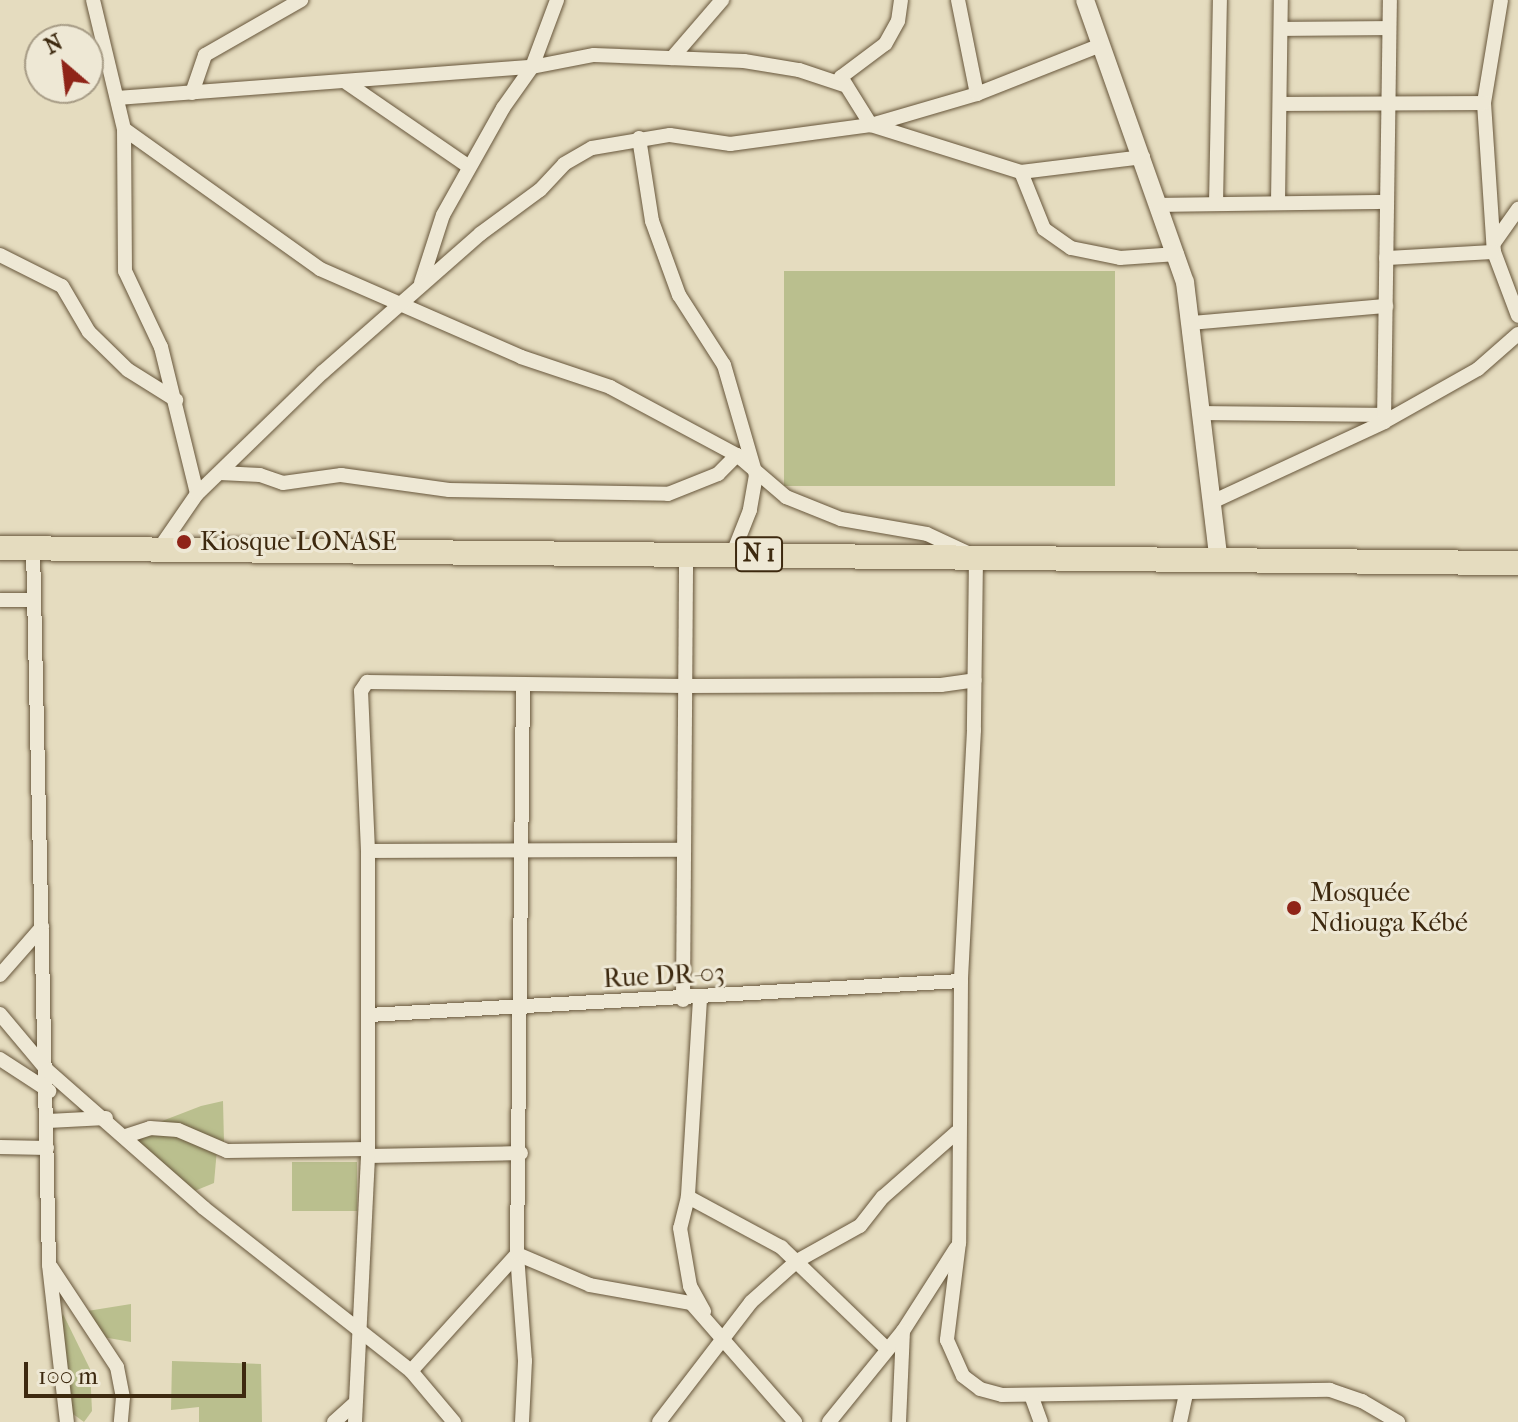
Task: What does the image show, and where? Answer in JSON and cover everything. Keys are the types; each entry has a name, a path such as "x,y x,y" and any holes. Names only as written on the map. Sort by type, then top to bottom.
{"highway":[{"name":"N 1","path":"0,548 1518,563"}],"main road":[{"path":"1085,0 1177,254 1204,413 1219,561"}],"street":[{"path":"93,0 124,129 125,271 161,347 197,494"},
{"path":"192,93 205,55 301,0"},
{"path":"421,284 443,215 469,167 532,67 557,0"},
{"path":"672,58 722,0"},
{"path":"901,0 898,21 885,44 846,68 841,77 871,125 1021,172 1143,157"},
{"path":"958,0 977,94"},
{"path":"1216,204 1220,0"},
{"path":"1278,203 1281,0"},
{"path":"1384,418 1390,0"},
{"path":"1501,0 1484,103 1494,248 1518,316"},
{"path":"1281,29 1389,28"},
{"path":"159,549 197,494 400,302 540,190 564,164 592,148 670,135 730,144 871,125 977,94 1101,45"},
{"path":"117,98 532,67 594,55 785,67 844,85"},
{"path":"347,83 469,167"},
{"path":"1280,104 1484,103"},
{"path":"124,129 320,269 521,357 610,387 737,455 756,475 786,497 841,519 927,534 976,557 975,680 957,1132 959,1243 947,1340 963,1376 980,1389 1031,1395 1330,1390 1355,1397 1398,1422"},
{"path":"639,138 652,221 679,295 724,365 756,475 750,510 733,553"},
{"path":"1021,172 1044,229 1071,248 1120,258 1177,254"},
{"path":"1161,205 1387,202"},
{"path":"1494,248 1517,213"},
{"path":"1386,258 1494,248"},
{"path":"0,255 62,286 89,332 128,370 176,400"},
{"path":"1191,323 1386,306"},
{"path":"1212,502 1478,369 1518,334"},
{"path":"1204,413 1384,418"},
{"path":"220,473 260,475 283,483 341,475 449,490 668,494 718,474 737,455"},
{"path":"33,548 49,1091 49,1265 67,1422"},
{"path":"683,1000 686,553"},
{"path":"0,600 34,600"},
{"path":"355,1422 356,1323 368,1153 368,851 361,691 367,682 685,686 941,685 975,680"},
{"path":"522,1422 525,1361 517,1254 521,1153 523,684"},
{"path":"368,851 684,850"},
{"path":"0,975 42,927"},
{"name":"Rue DR-03","path":"369,1015 683,1000 961,981"},
{"path":"700,999 688,1197 680,1228 690,1286 708,1318"},
{"path":"0,1014 47,1070 106,1118 204,1208 356,1323 411,1371 454,1422"},
{"path":"0,1059 49,1091"},
{"path":"48,1121 106,1118"},
{"path":"126,1136 150,1128 178,1130 227,1151 521,1153"},
{"path":"659,1422 751,1302 797,1261 860,1226 883,1197 957,1132"},
{"path":"0,1147 47,1148"},
{"path":"688,1197 751,1229 797,1261 887,1349"},
{"path":"829,1422 903,1331 959,1243"},
{"path":"517,1254 590,1285 691,1303 724,1336 795,1422"},
{"path":"411,1371 517,1254"},
{"path":"49,1265 117,1367 123,1397 121,1422"},
{"path":"899,1422 903,1331"},
{"path":"1180,1422 1186,1394"},
{"path":"1031,1395 1041,1422"},
{"path":"334,1422 355,1403"}],"green space":[{"path":"784,271 1115,271 1115,486 784,486"},
{"path":"223,1101 224,1143 157,1123 201,1106"},
{"path":"150,1128 217,1149 214,1183 192,1192 127,1135"},
{"path":"292,1162 357,1162 357,1211 292,1211"},
{"path":"131,1304 131,1342 97,1336 81,1312"},
{"path":"63,1314 90,1369 92,1411 84,1422 69,1411 59,1328"},
{"path":"172,1361 261,1364 262,1422 199,1422 199,1407 171,1410"}],"place":[{"name":"Kiosque LONASE","path":"184,542"},
{"name":"Mosquée Ndiouga Kébé","path":"1294,908"}]}
